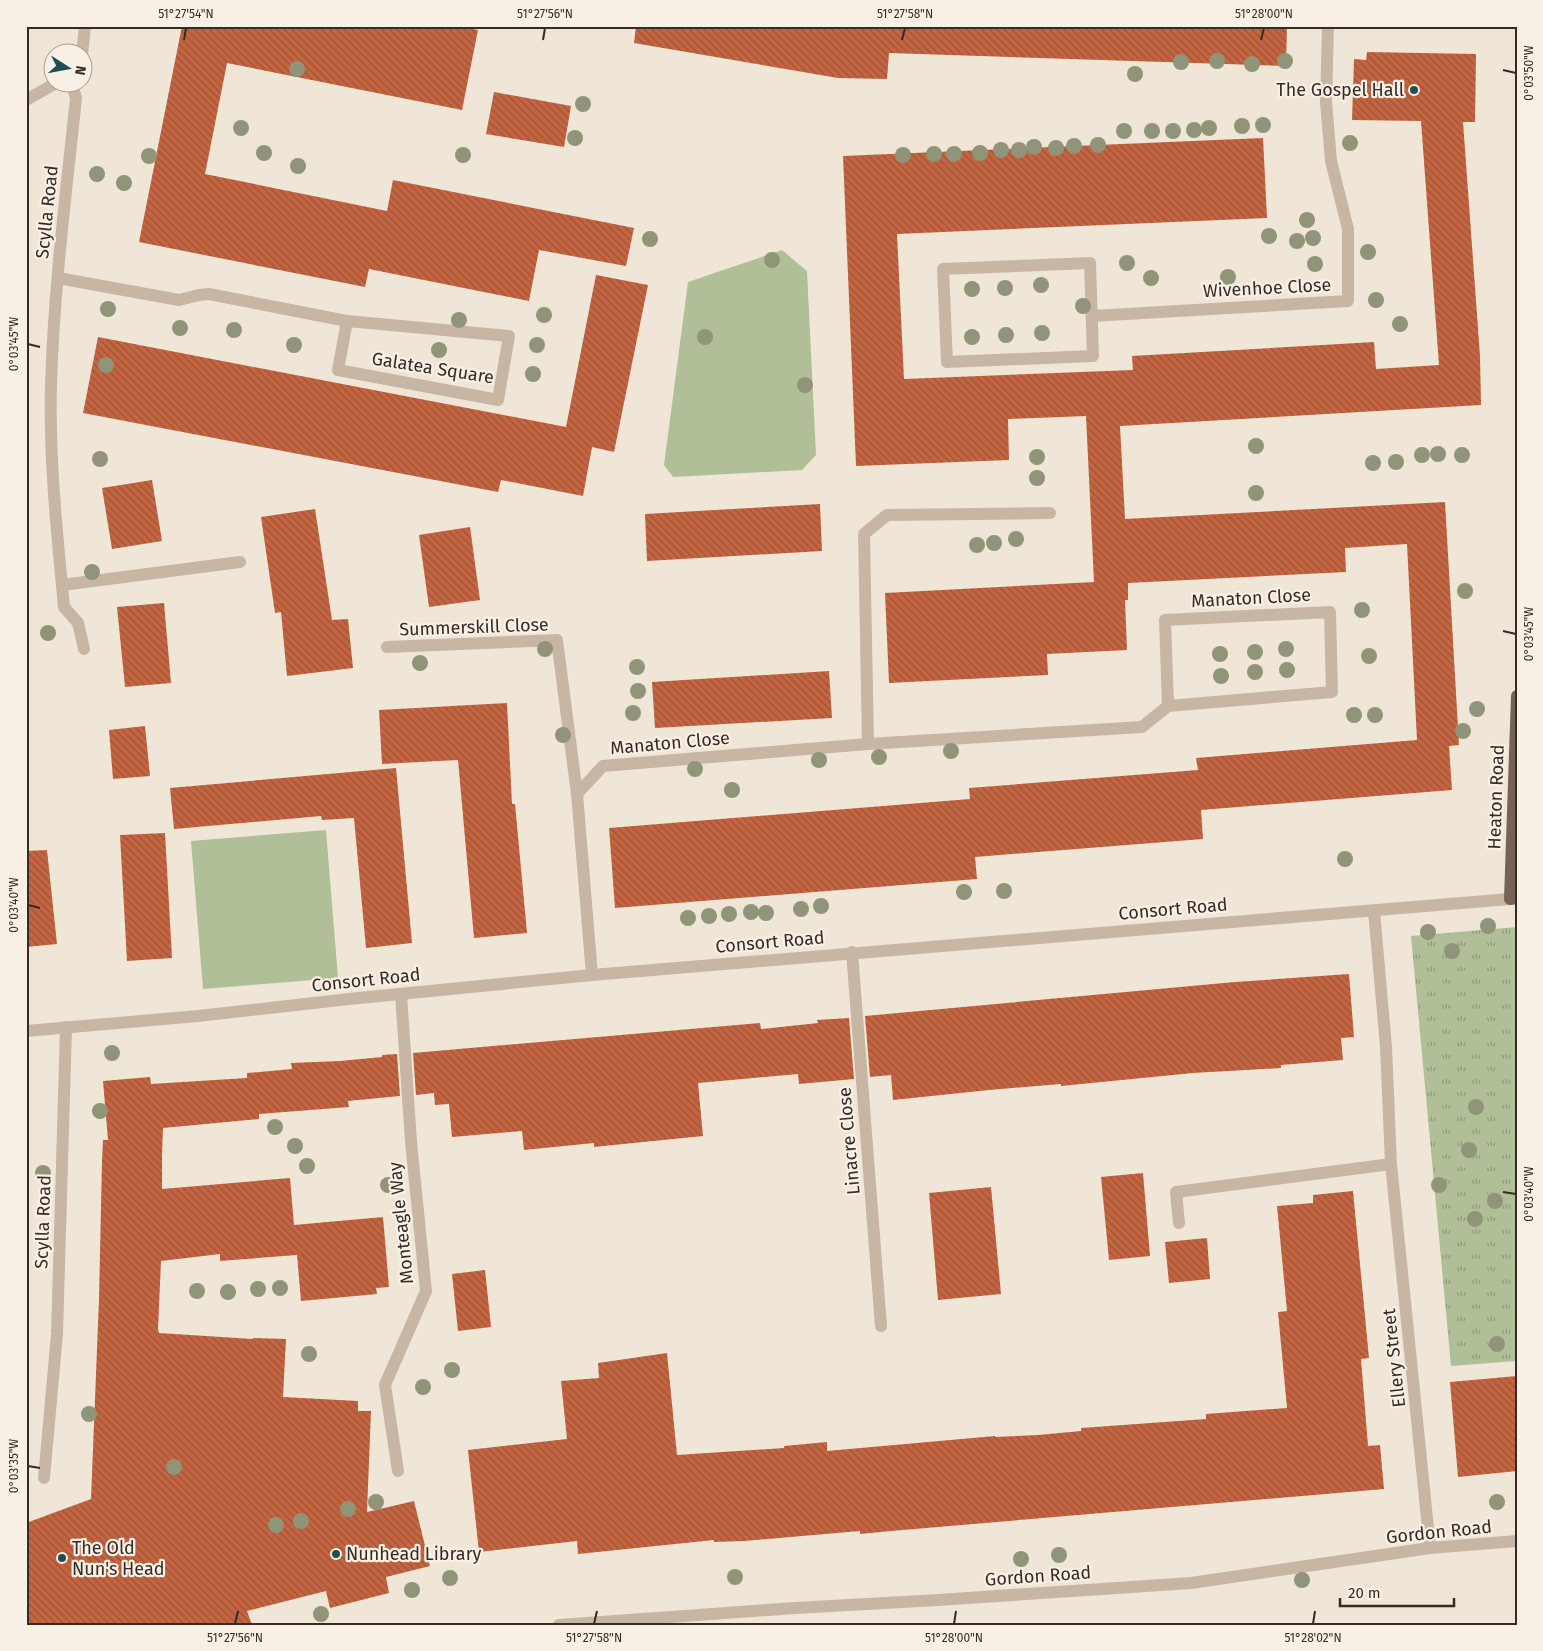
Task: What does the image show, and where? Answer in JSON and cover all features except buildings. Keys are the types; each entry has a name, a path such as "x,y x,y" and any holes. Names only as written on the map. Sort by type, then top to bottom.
{"main road":[{"name":"Heaton Road","path":"1514,899 1517,696"}],"street":[{"path":"83,42 85,26"},
{"name":"Wivenhoe Close","path":"1092,316 1348,301 1348,230 1330,161 1326,102 1328,26"},
{"path":"26,100 42,91"},
{"name":"Scylla Road","path":"74,92 76,98 58,278 51,384 51,441 64,607 78,623 84,649"},
{"path":"1090,263 1092,316 1093,356 947,362 943,269 1090,263"},
{"name":"Galatea Square","path":"58,278 178,300 199,294 209,294 347,321 509,336 498,400 338,370 347,321"},
{"path":"868,744 864,534 887,515 1050,513"},
{"path":"62,585 240,562"},
{"name":"Manaton Close","path":"577,794 603,766 868,744 1142,728 1168,706 1332,692 1330,612 1165,620 1168,706"},
{"name":"Summerskill Close","path":"387,647 557,640 577,794"},
{"path":"577,794 592,975"},
{"name":"Consort Road","path":"26,1031 198,1016 592,975 852,952 1514,899"},
{"name":"Ellery Street","path":"1374,911 1386,1047 1391,1164 1430,1548"},
{"name":"Linacre Close","path":"852,952 881,1326"},
{"name":"Monteagle Way","path":"398,1471 385,1385 426,1291 411,1142 401,994"},
{"name":"Scylla Road","path":"44,1478 57,1334 66,1027"},
{"path":"1179,1223 1176,1192 1391,1164"},
{"name":"Gordon Road","path":"559,1625 1191,1583 1430,1548 1517,1541"}],"green space":[{"path":"782,250 807,271 816,455 802,470 673,477 664,465 688,282"},
{"path":"326,830 338,978 203,989 191,841"},
{"path":"1517,927 1517,1361 1451,1366 1411,936"}],"place":[{"name":"The Gospel Hall","path":"1414,90"},
{"name":"Nunhead Library","path":"336,1554"},
{"name":"The Old Nun's Head","path":"62,1558"}]}
